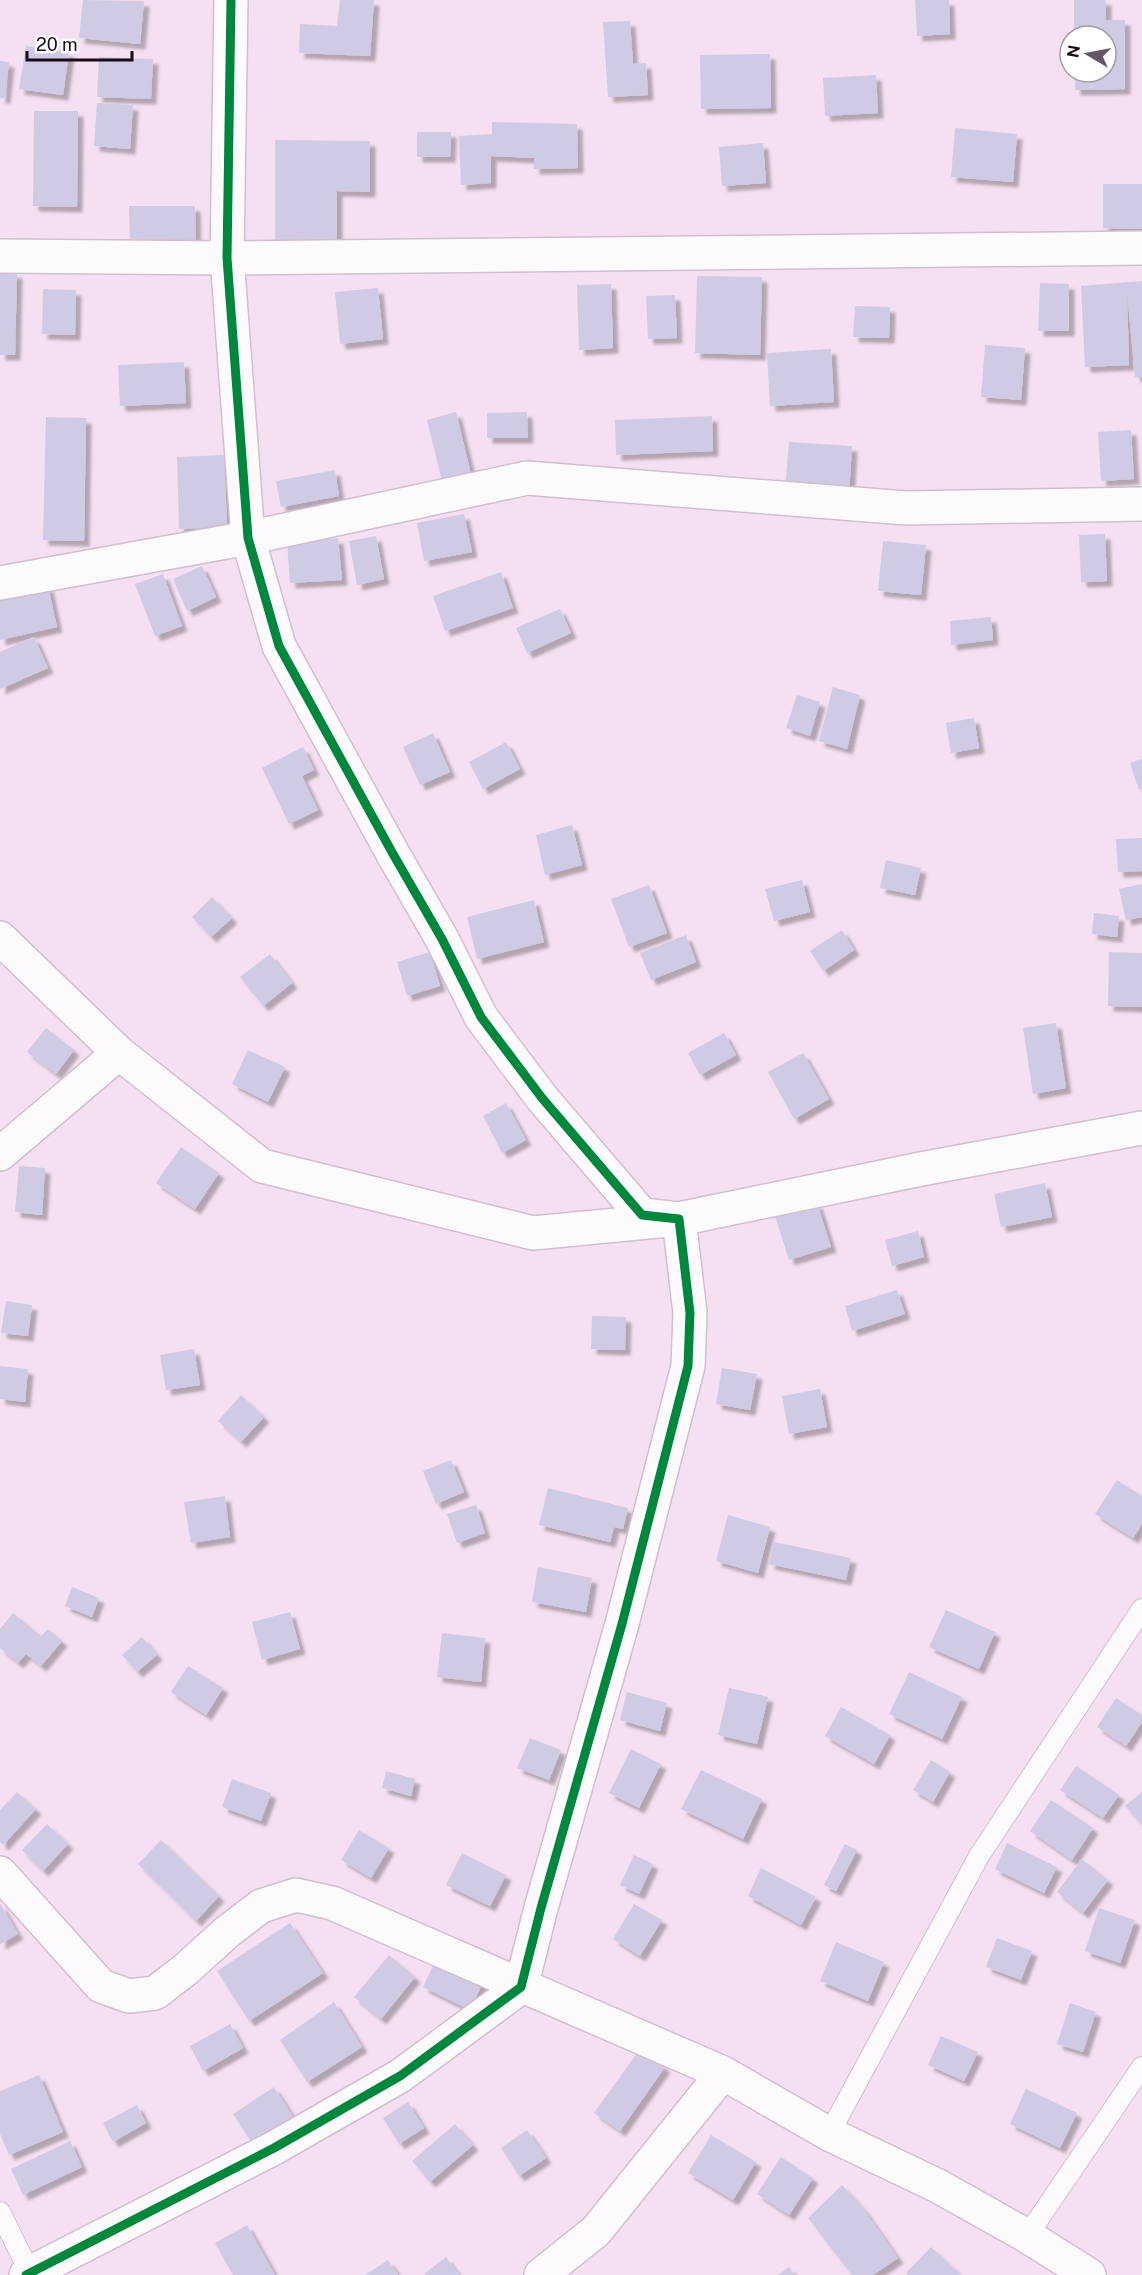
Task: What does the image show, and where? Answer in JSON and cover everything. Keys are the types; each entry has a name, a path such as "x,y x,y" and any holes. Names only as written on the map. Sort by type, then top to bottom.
{"street":[{"path":"231,0 227,258 248,538 279,646 442,939 481,1017 542,1098 642,1215 679,1219"},
{"path":"0,256 227,258 1142,248"},
{"path":"0,583 248,538 527,478 906,508 1142,504"},
{"path":"0,938 119,1053 262,1166 533,1233 679,1219 1142,1128"},
{"path":"0,1154 119,1053"},
{"path":"28,2274 274,2148 400,2076 521,1987 541,1908 622,1623 688,1366 690,1313 679,1219"},
{"path":"0,1873 101,1986 129,1996 155,1993 226,1932 261,1906 296,1895 332,1903 723,2073 829,2134 938,2186 1027,2236 1089,2275"},
{"path":"541,2275 596,2231 723,2073"}],"lane":[{"path":"829,2134 980,1856 1142,1609"},
{"path":"1027,2236 1142,2067"},
{"path":"0,2212 28,2274"}],"building":[{"path":"83,0 144,1 140,44 79,38"},
{"path":"340,0 374,0 370,56 299,53 300,24 337,26"},
{"path":"915,0 949,0 950,34 917,36"},
{"path":"1074,0 1106,0 1106,20 1125,20 1125,89 1075,90 1075,84 1118,84 1118,24 1074,24"},
{"path":"630,21 633,64 646,63 648,95 608,97 603,22"},
{"path":"26,46 69,52 63,95 19,89"},
{"path":"770,54 771,108 701,109 700,55"},
{"path":"99,57 153,59 151,99 97,97"},
{"path":"0,61 9,62 5,98 0,98"},
{"path":"876,75 878,113 825,116 823,78"},
{"path":"97,103 133,105 130,149 94,146"},
{"path":"34,111 78,111 77,207 33,206"},
{"path":"492,122 577,124 578,168 534,169 534,158 491,156 491,183 461,185 459,136 492,134"},
{"path":"955,128 1017,134 1013,182 951,177"},
{"path":"417,132 451,132 450,157 417,157"},
{"path":"275,140 370,141 370,192 337,191 337,242 275,242"},
{"path":"763,143 766,183 722,186 719,147"},
{"path":"1103,184 1142,184 1142,229 1103,228"},
{"path":"129,206 195,206 196,247 130,247"},
{"path":"0,272 17,273 15,355 0,355"},
{"path":"697,276 762,277 760,355 695,353"},
{"path":"1142,281 1142,377 1135,377 1127,291 1129,365 1085,367 1081,286"},
{"path":"1040,283 1069,284 1069,331 1038,331"},
{"path":"611,284 613,348 579,350 577,285"},
{"path":"378,288 383,339 340,344 335,292"},
{"path":"43,289 76,290 75,335 42,334"},
{"path":"675,295 677,338 648,339 646,296"},
{"path":"855,306 890,307 889,338 853,337"},
{"path":"985,345 1025,348 1021,400 981,397"},
{"path":"831,349 834,402 770,406 767,353"},
{"path":"184,362 186,403 120,406 118,365"},
{"path":"456,412 471,474 442,481 427,420"},
{"path":"527,412 528,438 487,438 487,413"},
{"path":"712,416 713,451 616,455 615,420"},
{"path":"46,417 86,418 84,541 43,540"},
{"path":"1131,430 1134,479 1101,481 1098,432"},
{"path":"789,442 852,446 849,495 785,490"},
{"path":"224,455 227,527 179,529 177,457"},
{"path":"335,470 339,496 281,507 276,481"},
{"path":"464,514 472,552 424,561 417,523"},
{"path":"1105,534 1107,581 1081,582 1079,535"},
{"path":"376,536 384,579 357,585 349,541"},
{"path":"338,538 342,580 290,583 287,543"},
{"path":"883,541 926,545 921,595 878,591"},
{"path":"202,566 216,597 187,611 173,579"},
{"path":"501,572 513,608 445,631 433,596"},
{"path":"163,574 182,626 155,636 135,584"},
{"path":"48,586 57,627 0,640 0,597"},
{"path":"560,609 571,633 527,653 516,628"},
{"path":"991,617 993,640 951,645 950,621"},
{"path":"34,637 48,668 0,689 0,652"},
{"path":"833,687 860,695 847,749 819,741"},
{"path":"797,695 820,702 810,736 786,728"},
{"path":"974,718 979,748 951,753 946,723"},
{"path":"433,733 450,772 420,785 403,747"},
{"path":"506,742 520,769 483,789 469,762"},
{"path":"303,747 314,770 302,776 318,810 289,824 262,768"},
{"path":"1142,759 1142,789 1139,790 1130,763"},
{"path":"572,825 582,865 545,875 536,835"},
{"path":"1142,838 1142,871 1118,872 1116,839"},
{"path":"886,860 921,868 915,895 880,888"},
{"path":"802,880 810,912 774,921 765,889"},
{"path":"1142,884 1142,917 1126,920 1119,889"},
{"path":"649,885 667,933 629,947 611,899"},
{"path":"212,897 232,918 211,937 192,917"},
{"path":"534,900 544,942 477,959 467,917"},
{"path":"1094,913 1119,916 1117,937 1092,934"},
{"path":"842,930 854,950 823,971 810,951"},
{"path":"686,935 696,962 651,980 640,953"},
{"path":"430,952 440,986 407,996 397,962"},
{"path":"1109,952 1142,953 1142,1007 1108,1006"},
{"path":"270,954 292,983 263,1006 240,977"},
{"path":"1056,1023 1066,1088 1033,1094 1023,1028"},
{"path":"46,1028 74,1050 56,1074 27,1052"},
{"path":"724,1033 736,1055 700,1075 688,1053"},
{"path":"248,1050 285,1067 268,1102 232,1084"},
{"path":"803,1053 829,1099 794,1119 768,1072"},
{"path":"506,1103 526,1140 502,1153 483,1116"},
{"path":"181,1147 219,1173 195,1209 156,1183"},
{"path":"19,1166 45,1168 42,1215 15,1212"},
{"path":"1045,1183 1052,1217 1001,1227 994,1194"},
{"path":"817,1203 831,1247 789,1260 775,1216"},
{"path":"918,1231 924,1257 892,1266 885,1240"},
{"path":"897,1290 905,1314 852,1331 845,1306"},
{"path":"6,1301 32,1305 28,1336 1,1333"},
{"path":"592,1316 626,1317 625,1350 591,1349"},
{"path":"194,1349 200,1385 166,1390 160,1355"},
{"path":"0,1366 28,1369 25,1402 0,1399"},
{"path":"722,1368 757,1374 750,1410 716,1404"},
{"path":"820,1389 827,1427 789,1434 782,1396"},
{"path":"241,1395 264,1417 241,1442 218,1421"},
{"path":"451,1460 464,1492 436,1504 423,1471"},
{"path":"1117,1480 1142,1496 1142,1524 1133,1538 1095,1514"},
{"path":"548,1488 628,1508 623,1529 614,1527 610,1542 539,1525"},
{"path":"225,1496 230,1537 191,1543 184,1502"},
{"path":"476,1505 485,1533 457,1543 447,1514"},
{"path":"728,1515 770,1527 758,1573 716,1561"},
{"path":"774,1542 851,1558 846,1580 769,1564"},
{"path":"538,1567 592,1578 586,1612 532,1602"},
{"path":"72,1587 99,1598 92,1617 65,1606"},
{"path":"946,1610 995,1632 979,1669 929,1647"},
{"path":"290,1612 300,1649 262,1660 252,1622"},
{"path":"13,1613 41,1636 48,1629 62,1641 41,1666 26,1654 18,1663 0,1648 0,1629"},
{"path":"442,1633 485,1638 481,1682 437,1677"},
{"path":"142,1637 157,1655 137,1672 122,1655"},
{"path":"188,1666 223,1688 206,1715 171,1692"},
{"path":"909,1672 962,1697 942,1739 889,1714"},
{"path":"729,1688 768,1697 757,1744 718,1735"},
{"path":"627,1692 667,1703 660,1731 620,1720"},
{"path":"1116,1698 1142,1715 1142,1722 1126,1746 1097,1727"},
{"path":"841,1707 890,1735 874,1764 825,1736"},
{"path":"530,1738 561,1750 549,1780 517,1768"},
{"path":"631,1749 661,1764 639,1808 609,1793"},
{"path":"931,1760 950,1772 933,1802 913,1790"},
{"path":"1076,1766 1119,1795 1103,1818 1060,1790"},
{"path":"701,1770 762,1799 743,1839 681,1809"},
{"path":"386,1771 415,1779 411,1796 382,1788"},
{"path":"232,1779 271,1793 261,1821 222,1807"},
{"path":"17,1792 36,1809 3,1845 0,1842 0,1810"},
{"path":"1142,1792 1142,1825 1125,1806"},
{"path":"1051,1800 1093,1828 1072,1860 1030,1831"},
{"path":"47,1824 68,1844 43,1871 22,1850"},
{"path":"359,1830 389,1848 371,1878 341,1860"},
{"path":"161,1840 219,1896 196,1921 138,1864"},
{"path":"1007,1843 1057,1867 1044,1893 995,1869"},
{"path":"845,1844 857,1850 836,1891 824,1885"},
{"path":"462,1853 506,1875 490,1906 446,1885"},
{"path":"634,1855 653,1864 639,1894 620,1885"},
{"path":"1082,1859 1108,1880 1083,1913 1057,1892"},
{"path":"761,1868 816,1897 801,1925 748,1896"},
{"path":"0,1903 18,1934 0,1944"},
{"path":"634,1904 662,1920 640,1956 613,1939"},
{"path":"1099,1908 1135,1920 1120,1963 1085,1951"},
{"path":"290,1923 323,1973 249,2021 217,1971"},
{"path":"997,1938 1032,1951 1021,1980 986,1967"},
{"path":"836,1942 884,1962 868,2001 820,1981"},
{"path":"389,1955 415,1977 381,2019 354,1997"},
{"path":"436,1959 483,1982 470,2010 423,1987"},
{"path":"334,2002 362,2047 307,2082 280,2040"},
{"path":"1070,2003 1096,2012 1083,2052 1057,2044"},
{"path":"230,2024 243,2048 203,2071 190,2046"},
{"path":"941,2036 978,2052 964,2081 928,2065"},
{"path":"640,2049 665,2067 620,2131 594,2113"},
{"path":"39,2075 63,2132 9,2155 0,2134 0,2091"},
{"path":"274,2087 293,2117 253,2144 233,2114"},
{"path":"1026,2089 1077,2113 1060,2148 1010,2124"},
{"path":"408,2102 424,2128 399,2144 383,2118"},
{"path":"137,2105 146,2123 113,2142 103,2123"},
{"path":"455,2124 473,2145 430,2182 412,2161"},
{"path":"527,2130 546,2158 519,2176 501,2148"},
{"path":"711,2135 756,2162 733,2200 688,2173"},
{"path":"70,2141 82,2167 23,2195 11,2169"},
{"path":"781,2157 813,2178 789,2215 757,2194"},
{"path":"842,2185 864,2210 898,2258 873,2275 852,2275 808,2218"},
{"path":"247,2225 275,2275 233,2275 215,2243"},
{"path":"931,2247 961,2275 908,2275 906,2273"},
{"path":"446,2257 459,2275 424,2274"},
{"path":"388,2260 398,2275 365,2275"},
{"path":"789,2267 794,2275 778,2275"}],"cycle path":[{"path":"26,2275 274,2148 400,2076 521,1987 541,1908 622,1624 688,1366 690,1313 679,1219 642,1215 542,1098 481,1017 442,939 279,646 248,538 227,258 231,0"}]}
